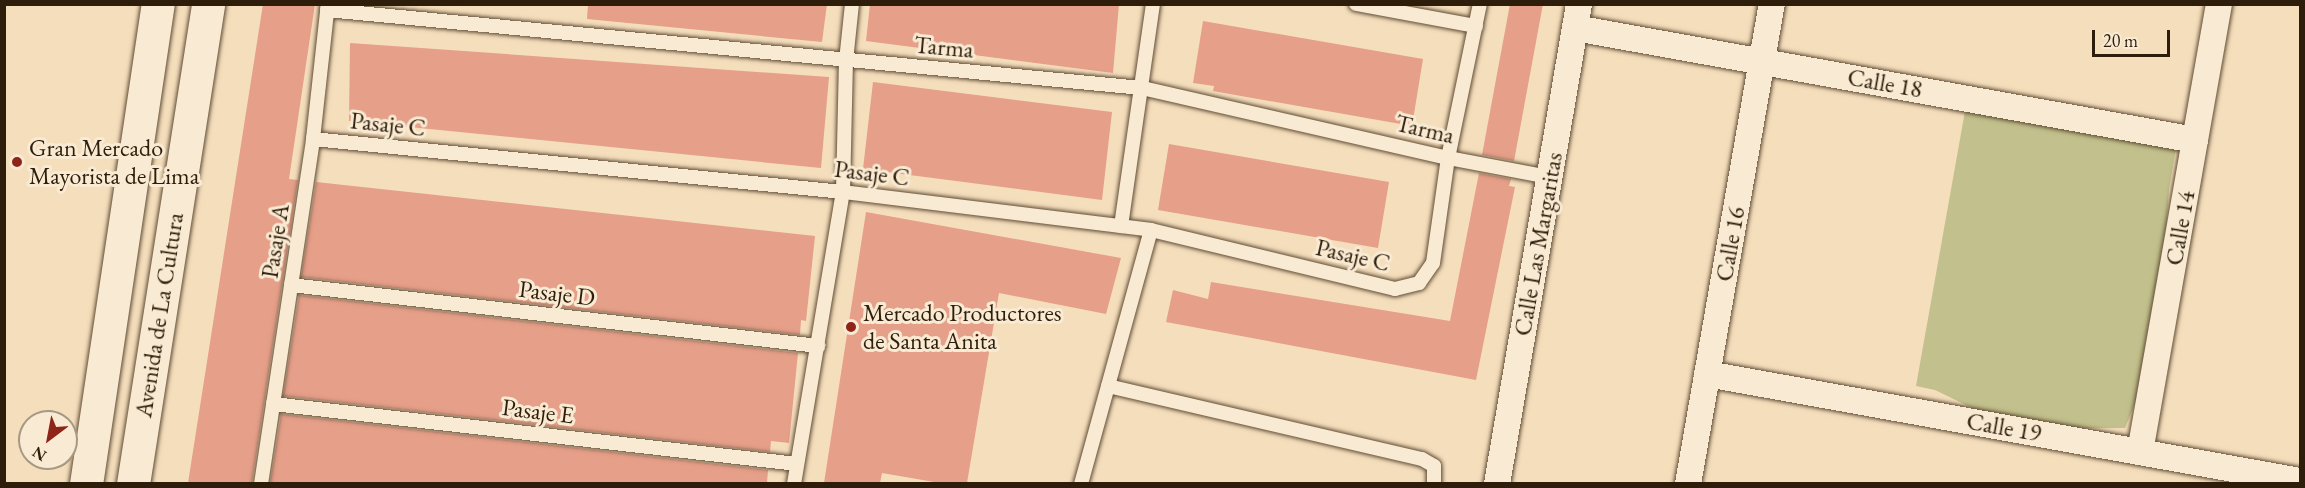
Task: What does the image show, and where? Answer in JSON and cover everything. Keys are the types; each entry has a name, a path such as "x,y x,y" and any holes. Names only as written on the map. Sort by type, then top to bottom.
{"main road":[{"name":"Avenida de La Cultura","path":"86,483 158,4"},
{"name":"Avenida de La Cultura","path":"133,483 208,4"}],"street":[{"name":"Calle 16","path":"1688,483 1772,4"},
{"name":"Calle 14","path":"2140,452 2219,4"},
{"name":"Calle 18","path":"1576,16 1762,62 2195,140"},
{"name":"Calle Las Margaritas","path":"1497,483 1576,16"},
{"name":"Calle 19","path":"1707,374 2301,481"}],"lane":[{"path":"794,483 843,192 846,61 852,4"},
{"path":"1120,226 1153,4"},
{"path":"1356,4 1476,26"},
{"path":"1448,158 1480,4"},
{"name":"Tarma","path":"328,7 415,10 846,61 1142,88 1448,158 1549,177"},
{"name":"Pasaje A","path":"261,483 313,139 328,7"},
{"name":"Pasaje C","path":"313,139 843,192 1151,230 1395,289 1419,283 1433,263 1448,158"},
{"path":"1081,483 1151,230"},
{"name":"Pasaje D","path":"291,285 818,345"},
{"path":"1108,386 1422,459 1434,466 1434,483"},
{"name":"Pasaje E","path":"273,404 797,464"}],"shaded area":[{"path":"1965,111 2176,148 2169,189 2158,347 2125,428 2015,429 1935,390 1916,386"}],"building":[{"path":"263,4 315,4 289,179 298,180 252,483 188,483"},
{"path":"588,4 827,4 822,42 587,19"},
{"path":"870,4 1119,4 1113,73 866,41"},
{"path":"1510,4 1543,4 1514,161 1482,155"},
{"path":"1203,21 1423,59 1412,126 1213,91 1214,86 1193,83"},
{"path":"350,43 829,77 821,168 349,121"},
{"path":"873,82 1112,112 1102,200 863,169"},
{"path":"1169,144 1389,182 1378,248 1158,210"},
{"path":"1479,173 1511,179 1509,186 1515,187 1476,380 1166,322 1173,290 1208,299 1211,282 1450,321"},
{"path":"316,182 815,236 806,321 801,320 800,335 301,277"},
{"path":"866,212 1121,258 1106,314 999,293 967,483 940,483 882,473 880,483 824,483"},
{"path":"299,295 798,353 789,443 771,441 770,452 283,396"},
{"path":"281,414 768,470 767,483 270,483"}],"place":[{"name":"Gran Mercado Mayorista de Lima","path":"17,162"},
{"name":"Mercado Productores de Santa Anita","path":"851,327"}]}
